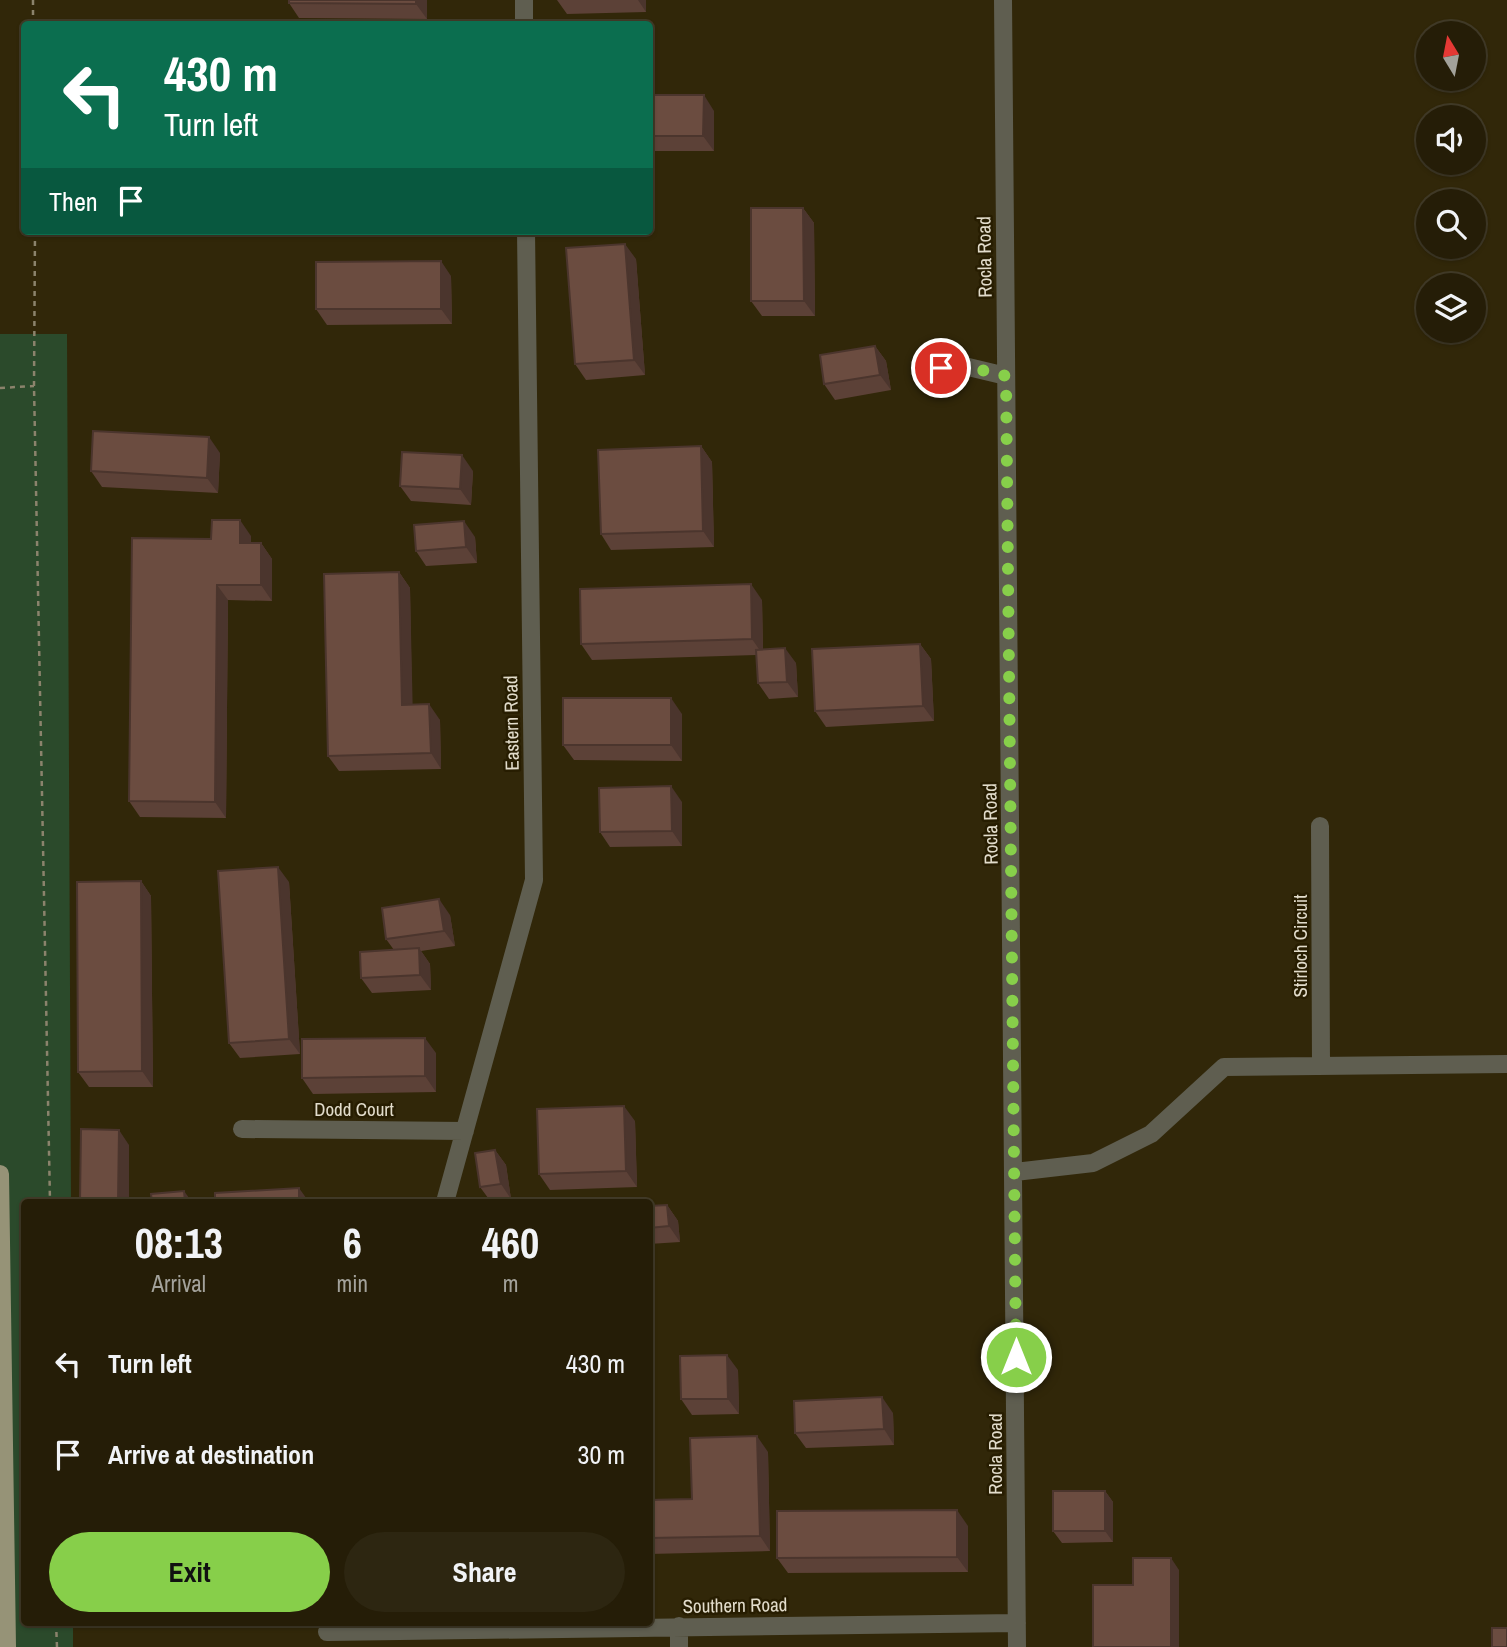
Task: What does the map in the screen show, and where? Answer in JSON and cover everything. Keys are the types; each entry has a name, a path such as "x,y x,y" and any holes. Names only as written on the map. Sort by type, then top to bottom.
{"main road":[{"path":"0,1174 7,1647"}],"street":[{"path":"524,0 524,21"},
{"name":"Rocla Road","path":"1003,0 1017,1647"},
{"name":"Eastern Road","path":"447,1199 534,880 526,235"},
{"path":"923,371 960,365 1006,376"},
{"name":"Stirloch Circuit","path":"1320,826 1321,1066"},
{"path":"1015,1172 1093,1163 1151,1134 1224,1067 1507,1064"},
{"name":"Dodd Court","path":"242,1129 465,1131"},
{"name":"Southern Road","path":"328,1634 679,1626 1017,1623"},
{"path":"679,1626 679,1647"}],"path":[{"path":"33,0 33,21"},
{"path":"36,235 33,387 50,1199"},
{"path":"0,388 33,387"},
{"path":"57,1626 57,1647"}],"green space":[{"path":"0,334 67,334 71,1199 21,1199 21,1626 73,1626 73,1647 0,1647"}],"building":[{"path":"289,0 416,0 416,4 289,3"},
{"path":"653,95 704,95 703,136 653,136"},
{"path":"751,208 803,208 804,301 751,301"},
{"path":"625,244 634,360 575,364 566,248"},
{"path":"441,261 441,309 316,309 316,262"},
{"path":"875,346 880,375 824,384 820,355"},
{"path":"93,431 209,437 207,478 91,471"},
{"path":"701,446 703,531 601,534 598,450"},
{"path":"402,452 462,455 460,489 400,486"},
{"path":"212,520 240,520 240,543 261,543 261,585 217,585 215,802 129,801 132,538 211,539"},
{"path":"464,521 466,547 416,551 414,525"},
{"path":"399,572 402,705 429,704 431,753 328,756 324,574"},
{"path":"751,584 752,639 581,644 580,589"},
{"path":"920,644 923,706 815,711 812,649"},
{"path":"785,648 787,682 758,683 756,650"},
{"path":"563,698 671,698 671,745 563,745"},
{"path":"671,786 672,831 600,832 599,788"},
{"path":"278,867 289,1039 229,1043 218,871"},
{"path":"141,881 142,1071 78,1072 77,882"},
{"path":"439,899 444,931 386,939 382,908"},
{"path":"419,948 420,975 361,978 360,952"},
{"path":"425,1038 425,1076 302,1078 302,1039"},
{"path":"624,1106 626,1171 539,1174 537,1109"},
{"path":"81,1129 119,1130 118,1199 80,1199"},
{"path":"495,1150 501,1184 480,1187 475,1153"},
{"path":"299,1188 299,1199 215,1199 215,1193"},
{"path":"184,1191 185,1199 152,1199 151,1194"},
{"path":"667,1205 669,1226 653,1228 653,1206"},
{"path":"727,1355 728,1399 681,1399 680,1356"},
{"path":"882,1397 884,1429 795,1433 794,1401"},
{"path":"757,1436 760,1536 653,1538 653,1500 692,1499 690,1438"},
{"path":"1053,1491 1105,1491 1105,1531 1053,1531"},
{"path":"957,1510 957,1557 777,1558 777,1511"},
{"path":"1133,1558 1171,1558 1171,1647 1093,1647 1093,1585 1133,1585"},
{"path":"1492,1628 1507,1628 1507,1647 1492,1647"}],"route":[{"path":"941,368 960,365 1006,376 1016,1357"}]}
